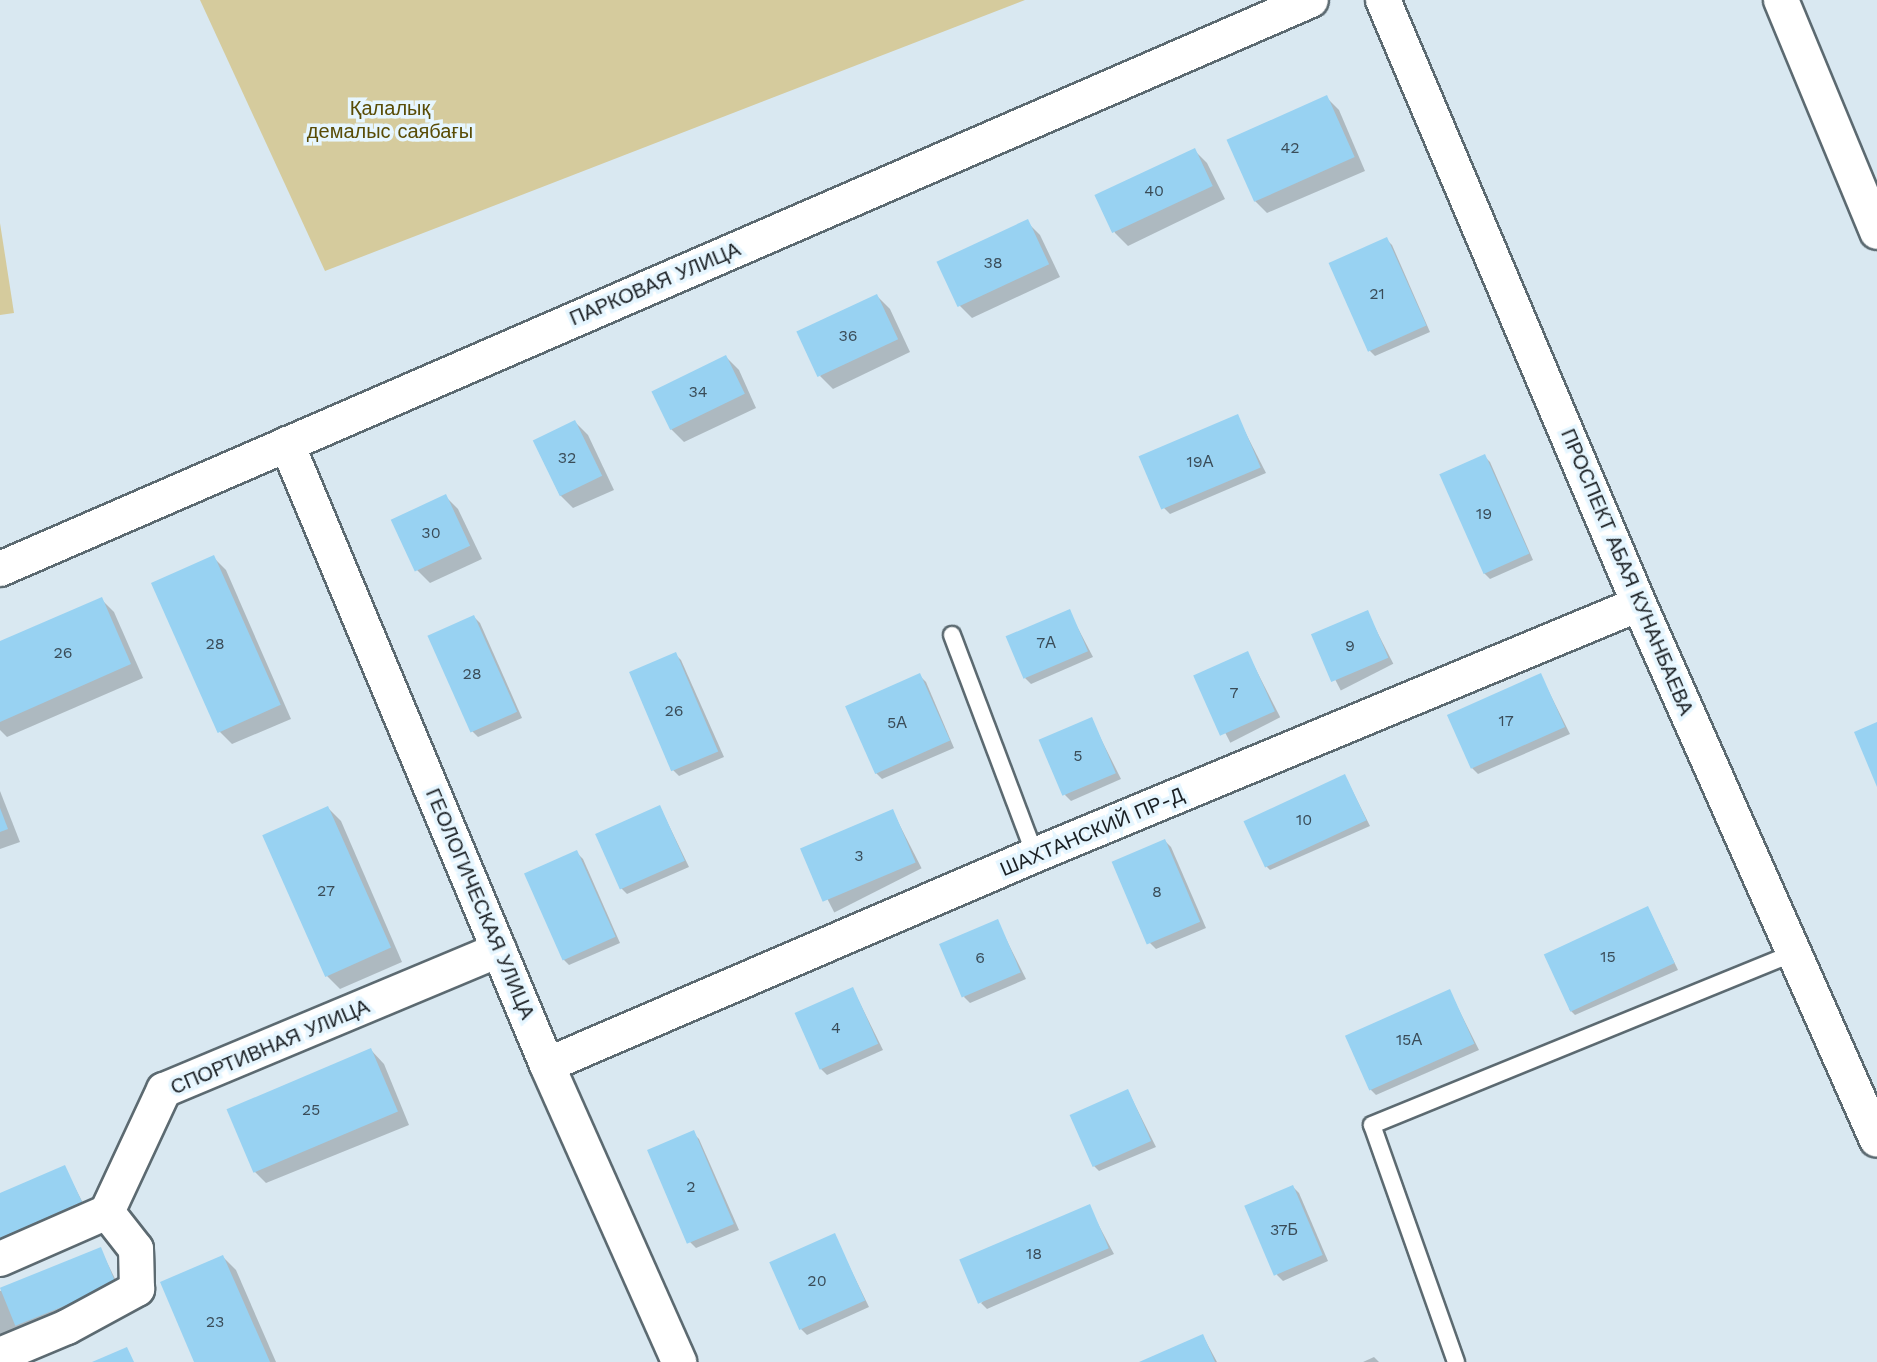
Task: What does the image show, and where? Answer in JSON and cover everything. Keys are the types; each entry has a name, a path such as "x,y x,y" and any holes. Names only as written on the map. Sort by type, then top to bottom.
{"street":[{"name":"ПАРКОВАЯ УЛИЦА","path":"0,569 1311,0"},
{"name":"ПРОСПЕКТ АБАЯ КУНАНБАЕВА","path":"1383,0 1639,604 1877,1140"},
{"path":"1781,0 1877,232"},
{"name":"ГЕОЛОГИЧЕСКАЯ УЛИЦА","path":"287,444 547,1065 679,1362"},
{"name":"ШАХТАНСКИЙ ПР-Д","path":"547,1065 1035,855 1639,604"},
{"name":"СПОРТИВНАЯ УЛИЦА","path":"107,1212 164,1090 499,950"},
{"path":"0,1259 107,1212 136,1249 137,1289 67,1327 0,1355"}],"lane":[{"path":"952,635 1035,855"},
{"path":"1456,1362 1372,1125 1795,952"}],"green space":[{"name":"Қалалық демалыс саябағы","path":"200,0 1025,0 325,271"},
{"path":"0,223 14,313 0,315"}],"building":[{"path":"1327,95 1355,157 1254,202 1227,140"},
{"path":"1195,148 1213,186 1112,233 1094,195"},
{"path":"1028,219 1049,264 958,307 936,262"},
{"path":"1387,237 1426,326 1368,352 1329,263"},
{"path":"877,294 898,339 817,377 796,332"},
{"path":"726,355 745,394 670,430 651,391"},
{"path":"1238,414 1261,467 1161,510 1139,456"},
{"path":"575,420 602,476 560,496 533,441"},
{"path":"1485,454 1529,554 1484,574 1439,474"},
{"path":"446,494 470,546 415,571 391,520"},
{"path":"214,555 281,705 218,733 151,583"},
{"path":"102,597 131,664 0,722 0,641"},
{"path":"1070,609 1088,651 1024,679 1006,636"},
{"path":"1368,610 1388,658 1331,682 1311,634"},
{"path":"474,615 517,712 471,733 427,636"},
{"path":"1248,651 1275,711 1220,736 1193,675"},
{"path":"676,652 718,751 671,771 629,672"},
{"path":"920,673 950,741 875,774 845,706"},
{"path":"1541,673 1565,727 1471,769 1447,715"},
{"path":"1092,717 1116,773 1062,796 1039,740"},
{"path":"1877,722 1877,787 1854,732"},
{"path":"1345,774 1367,820 1265,868 1243,821"},
{"path":"660,805 685,861 620,890 595,834"},
{"path":"328,806 391,948 325,977 262,835"},
{"path":"0,808 8,829 0,832"},
{"path":"893,809 916,862 823,902 800,848"},
{"path":"1165,839 1200,922 1147,945 1112,862"},
{"path":"577,850 616,937 563,960 524,874"},
{"path":"1648,906 1675,963 1570,1012 1544,955"},
{"path":"998,919 1021,972 962,997 939,944"},
{"path":"853,987 878,1044 820,1070 795,1013"},
{"path":"1450,989 1474,1044 1369,1091 1345,1036"},
{"path":"371,1048 398,1112 253,1173 226,1109"},
{"path":"1128,1089 1151,1141 1093,1167 1070,1115"},
{"path":"694,1130 734,1224 687,1244 647,1150"},
{"path":"65,1165 82,1202 0,1238 0,1193"},
{"path":"1293,1185 1323,1255 1274,1276 1244,1206"},
{"path":"1090,1204 1109,1248 978,1304 959,1259"},
{"path":"835,1233 865,1301 799,1330 769,1262"},
{"path":"101,1247 116,1285 15,1326 0,1288"},
{"path":"223,1255 270,1362 194,1362 160,1282"},
{"path":"1203,1334 1215,1362 1139,1362"},
{"path":"127,1347 134,1362 92,1362"}]}
